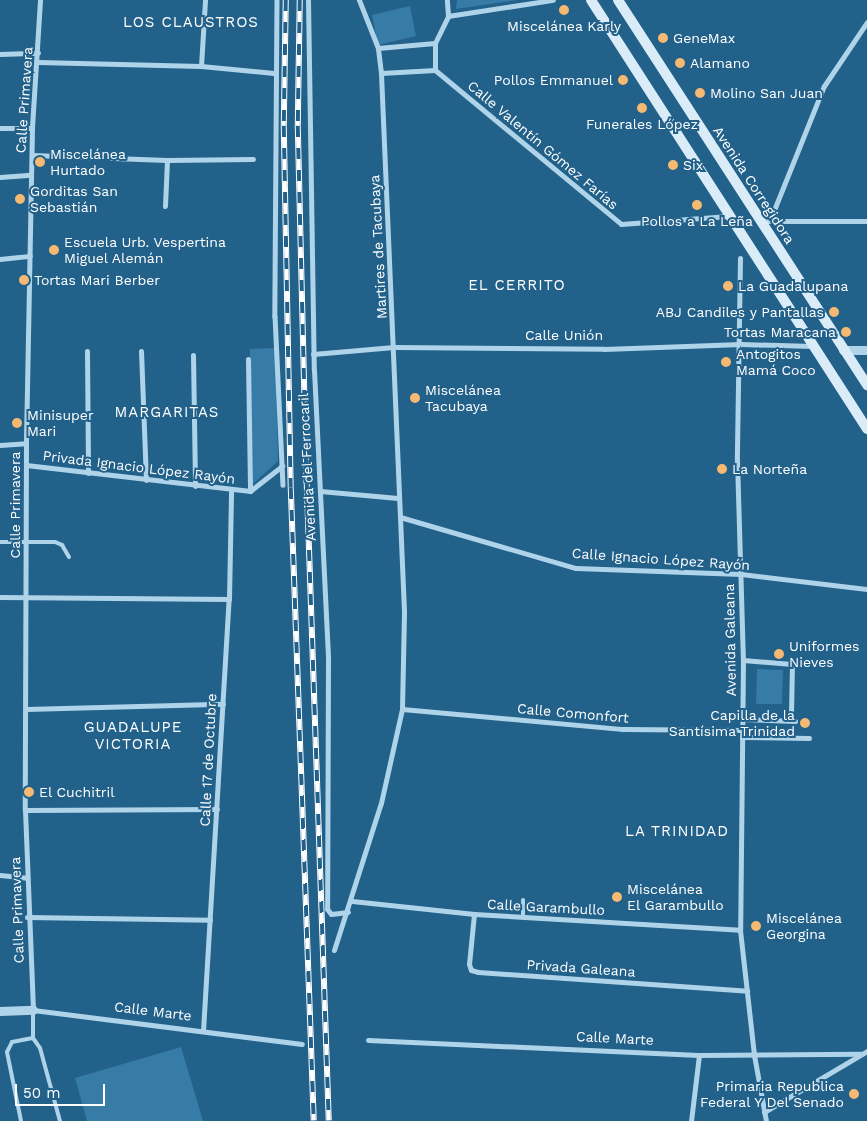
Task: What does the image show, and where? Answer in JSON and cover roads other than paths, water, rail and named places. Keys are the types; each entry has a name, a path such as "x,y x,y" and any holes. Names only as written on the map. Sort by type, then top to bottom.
{"main road":[{"path":"591,0 867,429"},
{"name":"Avenida Corregidora","path":"618,0 767,222 843,350 867,385"}],"street":[{"name":"Calle Primavera","path":"33,1010 27,916 25,810 26,443 32,128 38,62 40,0"},
{"path":"201,66 205,0"},
{"name":"Avenida del Ferrocaril","path":"276,0 274,73 275,316 283,485"},
{"name":"Avenida del Ferrocaril","path":"308,0 313,354 328,660 327,908 331,914 348,912"},
{"name":"Martires de Tacubaya","path":"334,950 352,901 381,802 402,709 400,517 381,73 378,48 359,0"},
{"path":"381,73 436,70 435,43 448,16 447,0"},
{"path":"448,16 552,0"},
{"path":"867,22 824,86 767,222 867,221"},
{"path":"378,48 435,43"},
{"path":"0,54 38,53"},
{"path":"38,62 201,66 274,73"},
{"name":"Calle Valentín Gómez Farías","path":"436,70 621,224 730,216"},
{"path":"0,128 32,128"},
{"path":"32,155 167,160 253,159"},
{"path":"165,206 167,160"},
{"path":"0,177 31,175"},
{"path":"0,259 30,256"},
{"name":"Avenida Galeana","path":"740,258 741,344 737,460 743,660 740,930 754,1055 766,1121"},
{"name":"Calle Unión","path":"313,354 394,347 604,349 741,344 814,346"},
{"path":"843,350 867,350"},
{"path":"87,351 88,473"},
{"path":"140,351 146,480"},
{"path":"193,355 195,486"},
{"path":"248,359 250,491"},
{"path":"0,445 26,443"},
{"name":"Privada Ignacio López Rayón","path":"26,465 250,491"},
{"name":"Avenida del Ferrocaril","path":"250,491 282,466"},
{"name":"Calle 17 de Octubre","path":"203,1031 229,599 231,490"},
{"path":"320,491 398,498"},
{"name":"Calle Ignacio López Rayón","path":"400,517 576,568 741,574 867,589"},
{"path":"0,597 229,599"},
{"path":"743,660 792,664 791,715"},
{"path":"26,708 223,704"},
{"name":"Calle Comonfort","path":"402,709 623,729 742,734"},
{"path":"742,719 795,721"},
{"path":"742,734 809,738"},
{"path":"25,810 217,809"},
{"path":"0,874 27,878"},
{"name":"Calle Garambullo","path":"352,901 474,914 740,930"},
{"name":"Privada Galeana","path":"474,914 469,964 471,970 478,972 747,991"},
{"path":"27,916 210,920"},
{"name":"Calle Marte","path":"0,1011 33,1010 302,1044"},
{"name":"Calle Marte","path":"368,1040 699,1055 861,1054"},
{"name":"Calle Marte","path":"764,1112 867,1051"},
{"path":"691,1121 699,1055"}],"lane":[{"path":"0,542 55,542 62,545 69,557"},
{"path":"523,900 523,917"},
{"path":"33,1010 33,1038 40,1048 60,1121"},
{"path":"21,1121 7,1052 12,1042 33,1038"}],"railway":[{"path":"286,0 284,126 291,488 314,1121"},
{"path":"300,0 298,126 307,484 329,1121"}],"place":[{"name":"Miscelánea Karly","path":"564,10"},
{"name":"GeneMax","path":"663,38"},
{"name":"Alamano","path":"680,63"},
{"name":"Pollos Emmanuel","path":"623,80"},
{"name":"Molino San Juan","path":"700,93"},
{"name":"Funerales López","path":"642,108"},
{"name":"Miscelánea Hurtado","path":"40,162"},
{"name":"Six","path":"673,165"},
{"name":"Gorditas San Sebastián","path":"20,199"},
{"name":"Pollos a La Leña","path":"697,205"},
{"name":"Escuela Urb. Vespertina Miguel Alemán","path":"54,250"},
{"name":"Tortas Mari Berber","path":"24,280"},
{"name":"La Guadalupana","path":"728,286"},
{"name":"ABJ Candiles y Pantallas","path":"834,312"},
{"name":"Tortas Maracana","path":"846,332"},
{"name":"Antogitos Mamá Coco","path":"726,362"},
{"name":"Miscelánea Tacubaya","path":"415,398"},
{"name":"Minisuper Mari","path":"17,423"},
{"name":"La Norteña","path":"722,469"},
{"name":"Uniformes Nieves","path":"779,654"},
{"name":"Capilla de la Santísima Trinidad","path":"805,723"},
{"name":"El Cuchitril","path":"29,792"},
{"name":"Miscelánea El Garambullo","path":"617,897"},
{"name":"Miscelánea Georgina","path":"756,926"},
{"name":"Primaria Republica Federal Y Del Senado","path":"854,1094"}],"district":[{"name":"LOS CLAUSTROS","path":"191,23"},
{"name":"EL CERRITO","path":"517,286"},
{"name":"MARGARITAS","path":"167,413"},
{"name":"GUADALUPE VICTORIA","path":"133,736"},
{"name":"LA TRINIDAD","path":"677,832"}]}
